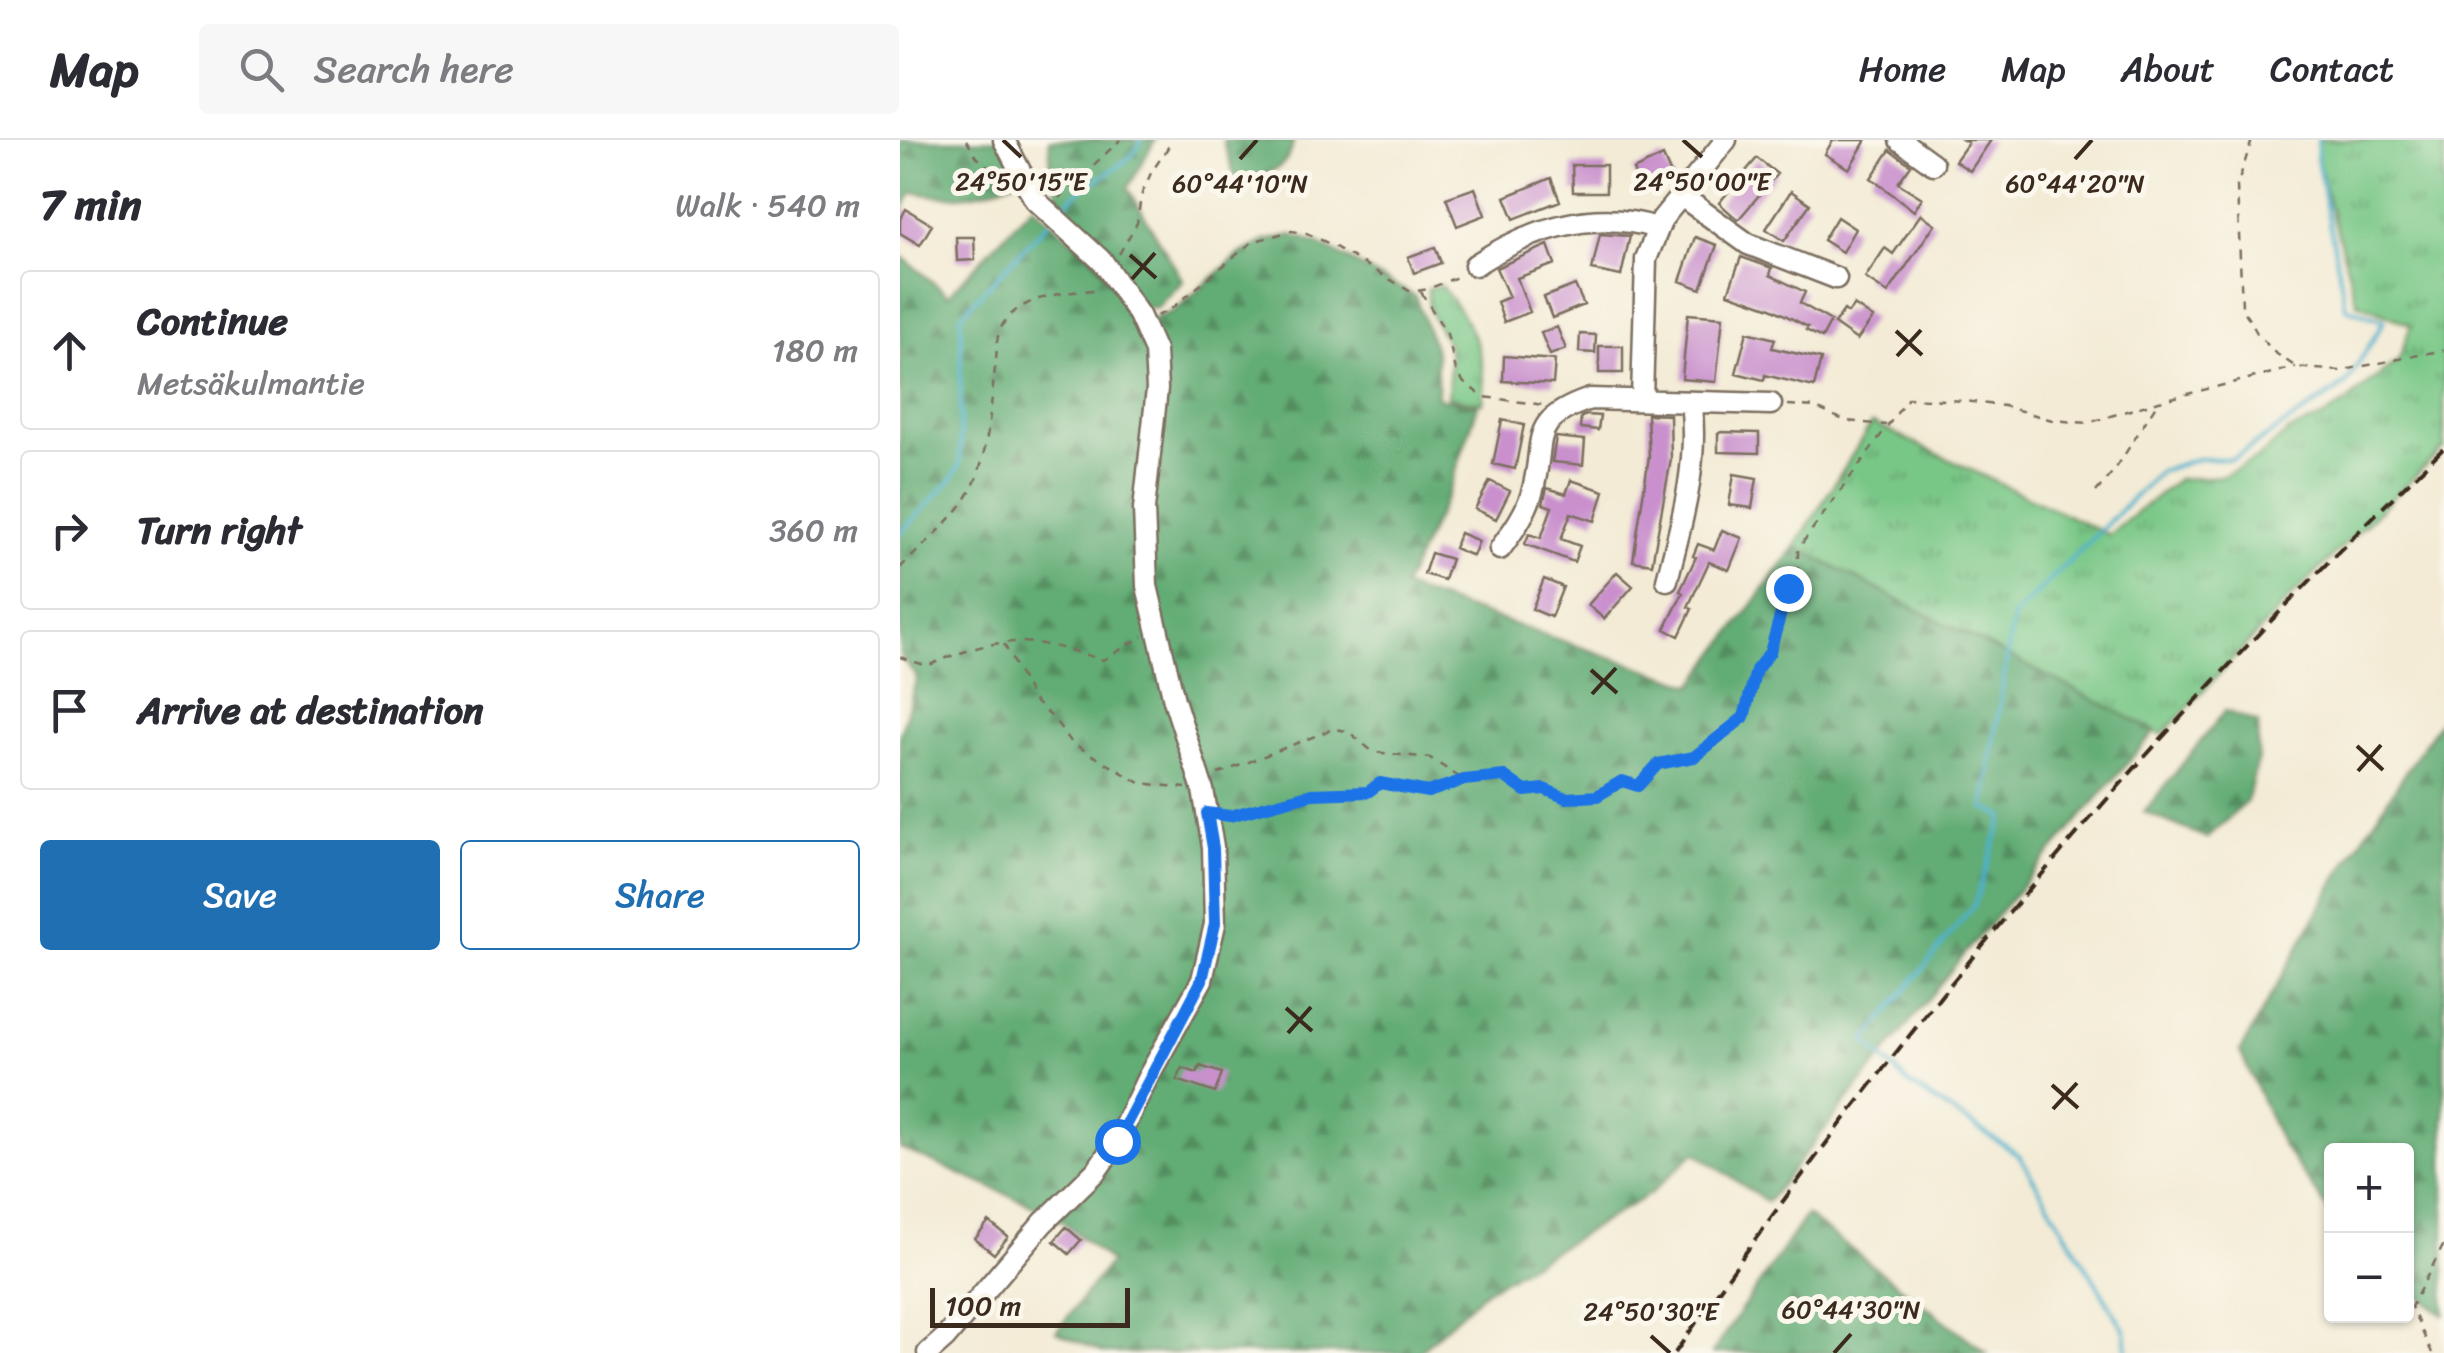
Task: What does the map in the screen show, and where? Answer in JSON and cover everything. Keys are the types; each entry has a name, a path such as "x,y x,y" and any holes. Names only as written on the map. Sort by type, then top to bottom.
{"street":[{"path":"928,1353 1043,1222 1096,1170 1117,1141 1202,980 1215,924 1213,848 1202,786 1174,700 1147,586 1144,509 1157,389 1155,351 1142,322 1111,274 1091,250 1036,200 1004,140"},
{"path":"1642,399 1646,259 1657,228 1726,140"},
{"path":"1900,140 1932,164"},
{"path":"1680,195 1748,244 1836,278"},
{"path":"1475,266 1530,234 1580,220 1617,219 1657,228"},
{"path":"1500,549 1523,518 1533,489 1540,434 1566,408 1590,400 1771,404"},
{"path":"1666,580 1686,506 1691,469 1691,402"}],"path":[{"path":"966,140 1000,179 1023,179"},
{"path":"1051,214 1120,140"},
{"path":"900,568 968,495 977,477 1000,330 1014,313 1038,299 1094,290 1111,274 1137,222 1146,185 1172,140"},
{"path":"2252,140 2236,186 2242,306 2266,343 2296,368"},
{"path":"1142,322 1170,310 1252,242 1291,231 1306,233 1332,246 1411,292 1455,280 1475,266"},
{"path":"1420,290 1447,334 1456,370 1464,383 1484,397 1566,408"},
{"path":"1207,813 1230,816 1312,794 1368,792 1380,783 1428,792 1464,780 1504,776 1525,791 1544,789 1566,798 1597,796 1622,781 1638,786 1658,764 1694,757 1744,717 1756,670 1770,652 1788,588 1798,577 1798,549 1908,398 1965,400 2052,420 2088,423 2159,401 2296,368 2350,368 2444,350"},
{"path":"2096,492 2159,401"},
{"path":"1771,404 1814,407 1846,421 1886,425"},
{"path":"900,657 927,666 976,645 1016,640 1103,660 1157,628"},
{"path":"1003,642 1032,699 1054,718 1072,743 1140,783 1202,786 1334,730 1348,732 1373,752 1430,758 1464,780"},
{"path":"2432,1353 2411,1307 2444,1244"}],"green space":[{"path":"900,140 1006,140 1019,179 967,195 912,192 900,216"},
{"path":"1049,140 1155,140 1128,188 1183,281 1156,308 1132,306 1070,232 1051,173"},
{"path":"1223,140 1293,140 1281,165 1264,174 1235,177"},
{"path":"2318,140 2444,140 2444,448 2295,593 2162,735 1795,547 1872,423 2109,535 2178,479 2223,476 2258,458 2289,431 2322,418 2348,401 2399,359 2411,325 2357,303 2317,160"},
{"path":"1033,205 1099,265 1140,324 1174,311 1241,253 1265,241 1292,235 1317,243 1415,296 1436,353 1438,398 1478,405 1449,492 1403,587 1693,685 1795,547 2155,731 1964,954 1767,1202 1695,1152 1650,1194 1485,1291 1418,1353 1104,1353 1056,1332 1110,1262 1065,1223 1043,1210 900,1148 900,735 917,677 900,655 900,255 948,295"},
{"path":"1440,285 1475,340 1483,370 1483,403 1448,397 1448,347 1428,298 1428,289"},
{"path":"2225,711 2258,723 2258,758 2247,801 2207,838 2144,812"},
{"path":"2444,714 2444,1315 2414,1292 2414,1143 2324,1143 2324,1204 2282,1145 2240,1051 2340,873"},
{"path":"1806,1215 1987,1353 1712,1353"}],"building":[{"path":"1833,140 1866,140 1849,169 1825,154"},
{"path":"1963,140 1991,140 1970,171 1955,161 1968,143"},
{"path":"1890,150 1911,165 1898,183 1922,198 1914,211 1871,178"},
{"path":"1663,156 1673,179 1643,193 1633,170"},
{"path":"1757,158 1777,174 1738,220 1719,203"},
{"path":"1572,165 1606,165 1606,192 1573,192"},
{"path":"1551,178 1560,201 1514,219 1505,197"},
{"path":"1475,188 1485,215 1457,226 1446,198"},
{"path":"1791,191 1810,204 1784,241 1766,229"},
{"path":"906,209 932,225 920,245 900,233 900,220"},
{"path":"1921,214 1935,224 1888,293 1865,278 1885,248 1893,254"},
{"path":"1837,217 1855,229 1842,252 1823,240"},
{"path":"1600,234 1630,236 1621,276 1592,270"},
{"path":"956,237 974,237 975,260 957,261"},
{"path":"1695,237 1717,245 1701,289 1680,281"},
{"path":"1548,245 1555,264 1517,278 1530,312 1504,322 1497,302 1509,297 1496,268"},
{"path":"1435,247 1441,263 1414,273 1408,257"},
{"path":"1741,257 1772,268 1770,275 1805,292 1800,303 1831,321 1822,338 1771,308 1728,293"},
{"path":"1575,285 1584,305 1552,318 1544,297"},
{"path":"1854,305 1873,318 1857,340 1834,324 1844,310 1848,313"},
{"path":"1688,314 1723,317 1716,382 1682,379"},
{"path":"1557,327 1566,349 1550,355 1541,333"},
{"path":"1747,332 1775,339 1772,348 1821,359 1814,387 1765,375 1764,380 1736,373"},
{"path":"1580,334 1596,335 1595,353 1579,352"},
{"path":"1599,346 1623,346 1623,373 1599,373"},
{"path":"1504,356 1555,360 1553,384 1503,381"},
{"path":"1647,414 1670,415 1671,459 1652,564 1633,561 1649,456"},
{"path":"1600,416 1598,430 1580,428 1581,417"},
{"path":"1502,420 1524,425 1515,469 1493,464"},
{"path":"1721,432 1759,433 1759,453 1718,452"},
{"path":"1556,437 1585,440 1583,465 1552,462"},
{"path":"1734,474 1757,478 1752,508 1729,505"},
{"path":"1571,480 1604,491 1595,521 1571,513 1561,539 1580,546 1574,562 1525,544 1529,534 1541,538 1552,507 1543,504 1547,488 1566,494"},
{"path":"1490,481 1510,491 1496,519 1475,509"},
{"path":"1722,530 1742,538 1729,570 1709,562 1679,636 1665,629 1683,593 1680,591 1696,557 1693,556 1698,544 1714,550"},
{"path":"1460,533 1479,541 1473,556 1454,548"},
{"path":"1431,553 1451,559 1444,580 1424,574"},
{"path":"1617,572 1633,586 1604,619 1588,605"},
{"path":"1544,579 1563,587 1551,617 1532,609"},
{"path":"1200,1066 1222,1073 1215,1093 1177,1080 1182,1068 1197,1073"},
{"path":"989,1222 1008,1237 994,1254 975,1239"},
{"path":"1066,1227 1081,1240 1069,1254 1054,1241"}],"waterway":[{"path":"1059,211 1077,193 1130,156 1142,140"},
{"path":"2127,1353 2125,1331 2019,1155 1909,1084 1865,1041 1974,905 2004,816 1984,808 2013,617 2160,471 2197,459 2233,459 2346,384 2384,321 2346,308 2317,160 2318,140"},
{"path":"900,533 952,479 960,464 961,315 1049,222"}],"railway":[{"path":"1675,1353 1850,1112 2036,881 2234,659 2444,448"}],"route":[{"path":"1117,1141 1202,980 1215,924 1213,848 1207,813 1230,816 1312,794 1368,792 1380,783 1428,792 1464,780 1504,776 1525,791 1544,789 1566,798 1597,796 1622,781 1638,786 1658,764 1694,757 1744,717 1756,670 1770,652 1788,588"}]}
